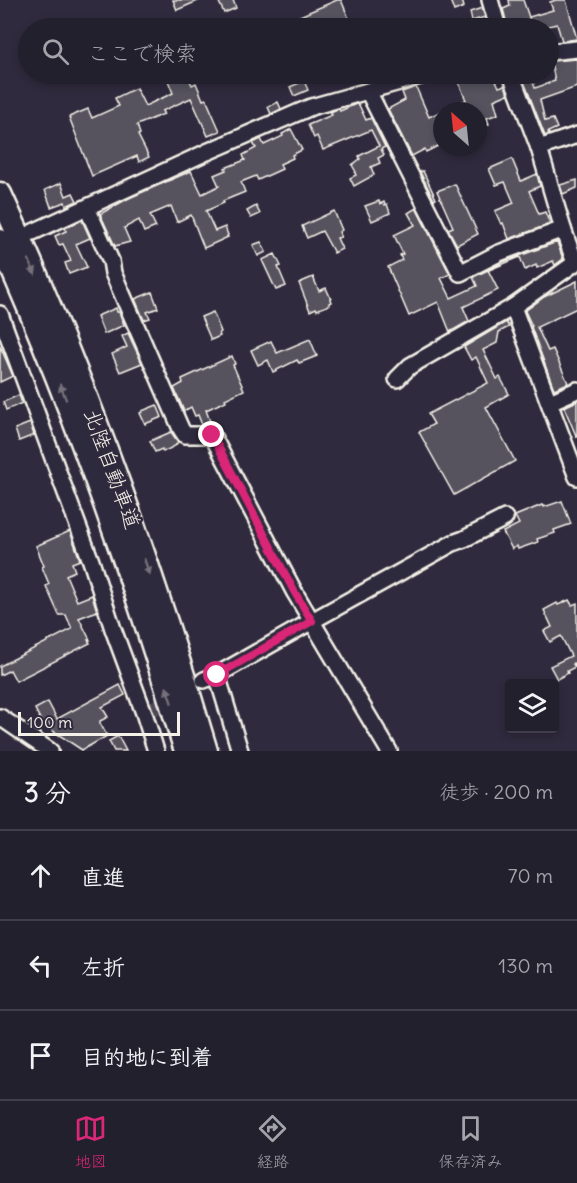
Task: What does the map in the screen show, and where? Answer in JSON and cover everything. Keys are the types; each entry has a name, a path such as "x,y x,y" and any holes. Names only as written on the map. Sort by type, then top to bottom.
{"highway":[{"name":"北陸自動車道","path":"0,194 59,330 113,469 168,629 206,751"},
{"name":"北陸自動車道","path":"0,241 45,347 99,486 150,634 186,751"}],"street":[{"path":"490,0 495,18"},
{"path":"559,51 577,49"},
{"path":"33,232 311,107 393,84"},
{"path":"397,379 410,366 513,307 575,263 539,148 515,84"},
{"path":"368,91 460,273 499,253 563,229"},
{"path":"539,148 577,135"},
{"path":"87,208 181,429 185,435 212,435 295,593 389,751"},
{"path":"513,307 577,477"},
{"path":"0,314 91,561 113,629 147,711 156,751"},
{"path":"550,402 577,390"},
{"path":"240,751 210,678 453,543 505,518"},
{"path":"0,717 50,751"}],"building":[{"path":"173,0 200,0 177,10"},
{"path":"218,0 233,0 236,8 224,13"},
{"path":"341,0 349,18 295,18"},
{"path":"450,0 462,0 464,7 454,11"},
{"path":"509,0 523,0 529,18 505,18 503,9 510,6"},
{"path":"566,0 577,39 562,41 559,18 529,18 553,10 550,2"},
{"path":"482,8 485,17 471,18 470,12"},
{"path":"577,59 577,87 540,100 545,121 553,119 557,128 545,136 525,84 534,84 535,88 546,84 559,84 559,60"},
{"path":"169,84 196,84 203,100 206,99 220,131 208,136 191,98 162,111 164,114 137,125 140,134 138,135 149,157 139,162 137,156 92,176 69,117 88,109 92,118 119,106 115,98 136,88 145,106 173,93"},
{"path":"305,84 308,90 294,96 290,87"},
{"path":"459,84 498,84 499,87 505,85 508,94 494,100 498,114 487,118 487,102 461,102 466,100"},
{"path":"416,87 429,117 433,115 433,148 426,152 425,149 412,156 388,109 405,100 402,92"},
{"path":"278,102 281,109 271,114 268,107"},
{"path":"356,104 359,105 366,120 371,118 385,147 381,149 384,155 378,158 380,163 371,167 374,175 354,186 350,178 356,175 356,172 352,165 360,159 359,156 379,146 371,130 323,150 317,136 314,138 308,125 332,115 330,112 339,109 340,111"},
{"path":"291,129 302,150 292,155 293,158 280,164 282,169 258,180 256,176 241,182 245,192 206,211 215,231 225,227 228,237 204,248 191,215 177,222 171,206 150,215 156,227 144,232 139,220 124,228 130,242 115,246 100,214 129,198 191,171 202,194 219,186 214,175 245,160 243,155 256,148 253,143 261,139 264,145 283,136 282,134"},
{"path":"512,159 521,181 537,174 540,186 529,191 539,214 545,212 550,224 509,239 495,211 514,203 505,182 496,185 489,169"},
{"path":"423,171 436,199 434,200 420,172"},
{"path":"577,180 577,188 563,194 560,185"},
{"path":"61,183 66,196 73,193 77,201 66,206 65,202 51,207 45,190"},
{"path":"455,184 478,234 457,245 448,229 453,227 437,191"},
{"path":"379,201 380,204 384,202 385,205 387,204 390,213 372,221 365,206"},
{"path":"256,206 260,214 251,218 247,211"},
{"path":"416,208 450,274 441,278 451,298 477,286 473,277 488,270 498,290 463,307 469,321 450,332 438,302 409,316 388,267 402,260 400,255 403,254 394,235 415,225 408,213"},
{"path":"334,211 342,230 339,232 341,237 337,238 342,249 334,253 322,231 307,238 302,226"},
{"path":"82,220 90,238 76,244 87,267 69,274 65,263 71,261 63,244 59,245 55,236"},
{"path":"261,242 266,252 258,256 253,245"},
{"path":"557,242 563,259 555,265 553,261 525,270 520,257 489,270 503,262"},
{"path":"275,254 286,286 276,290 262,260"},
{"path":"313,277 319,291 326,288 331,302 329,305 310,311 299,283"},
{"path":"577,281 577,308 537,327 548,351 553,349 568,383 554,389 525,311 544,297"},
{"path":"152,292 158,308 147,312 150,318 144,320 135,299"},
{"path":"116,308 124,325 104,334 97,316"},
{"path":"213,312 221,332 220,336 211,340 201,317"},
{"path":"506,322 509,327 499,332 497,343 483,350 497,379 500,377 509,394 486,407 515,461 454,495 419,432 434,424 428,414 488,383 476,357 471,360 464,347"},
{"path":"128,333 142,363 120,372 112,354 127,347 122,336"},
{"path":"310,339 317,356 299,363 297,360 273,372 268,360 258,365 251,350 271,341 277,353"},
{"path":"0,346 13,376 0,382"},
{"path":"232,356 235,364 233,365 244,390 206,410 211,424 202,425 198,415 195,416 191,407 184,411 174,388 183,383 182,379"},
{"path":"19,395 22,403 6,410 3,402"},
{"path":"577,401 577,438 564,407"},
{"path":"157,405 162,417 145,424 140,413"},
{"path":"30,423 34,435 19,441 15,429"},
{"path":"171,432 178,442 175,446 163,452 162,449 155,452 150,441"},
{"path":"562,501 571,524 537,539 538,542 512,549 503,532 519,524 515,516 542,505 544,507"},
{"path":"70,531 80,560 72,563 75,571 66,575 77,601 92,595 97,611 79,618 90,643 16,681 10,670 0,675 0,666 72,629 66,615 59,615 46,586 49,584 36,546"},
{"path":"569,600 572,605 577,603 577,668 574,663 575,667 557,679 550,666 571,656 561,636 550,642 544,631 552,627 544,610 557,603 558,605"},
{"path":"120,685 125,695 102,707 108,717 100,723 107,736 82,750 53,731 48,722 43,725 35,709 48,702 57,719"},
{"path":"118,736 126,751 114,751 109,741"}],"tunnel":[{"path":"151,710 177,695"}],"route":[{"path":"212,435 312,621 217,675"}]}
